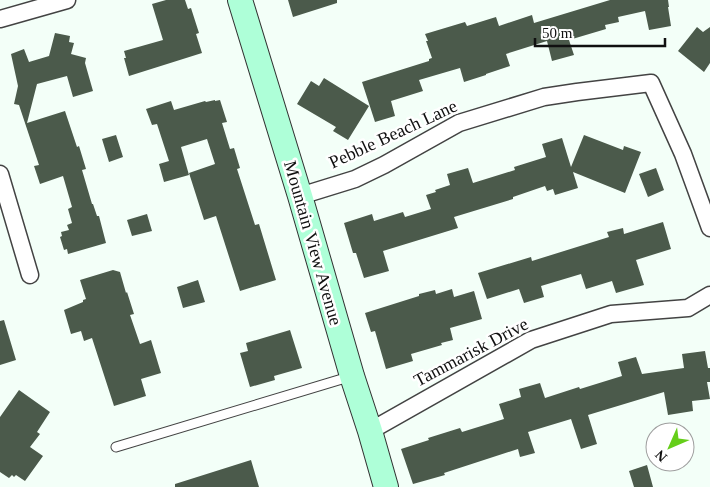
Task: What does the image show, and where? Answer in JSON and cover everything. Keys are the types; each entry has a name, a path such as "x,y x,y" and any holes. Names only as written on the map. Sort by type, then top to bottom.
{"street":[{"path":"0,18 67,0"},
{"name":"Mountain View Avenue","path":"240,0 386,487"},
{"name":"Pebble Beach Lane","path":"300,196 355,178 384,166 459,123 544,97 651,83 682,154 710,228"},
{"path":"0,174 30,275"},
{"name":"Tammarisk Drive","path":"370,430 531,340 611,314 688,308 710,295"}],"lane":[{"path":"116,447 352,376"}],"building":[{"path":"166,0 185,0 188,9 191,8 199,33 196,34 202,53 129,76 124,51 163,40 152,4"},
{"path":"288,0 337,0 337,3 293,17"},
{"path":"610,0 668,0 671,26 649,30 645,11 618,17 619,22 605,25 606,29 569,40 574,55 552,61 547,41 506,54 510,66 464,82 460,68 419,80 423,91 391,101 395,116 375,122 362,82 429,61 432,58 425,34 465,22 467,26 496,17 499,26 532,15 534,23"},
{"path":"697,27 703,32 710,27 710,63 704,72 678,51"},
{"path":"55,33 70,36 69,42 74,43 71,54 86,58 85,63 93,91 73,97 67,76 37,84 27,123 65,111 77,147 79,146 86,169 82,170 92,204 97,216 99,216 106,243 68,254 67,249 64,250 60,237 62,236 61,232 69,230 67,225 72,223 68,209 72,207 63,176 40,184 34,166 39,165 19,105 14,104 18,86 11,54 24,49 29,62 49,56"},
{"path":"324,78 369,106 348,140 333,131 336,127 297,104 311,81 319,86"},
{"path":"220,100 227,122 222,123 230,149 234,148 240,168 237,169 255,225 259,224 276,280 240,291 216,216 204,220 189,173 215,164 207,139 181,147 189,175 164,182 159,164 169,161 157,124 152,125 146,109 171,101 174,110"},
{"path":"116,135 123,157 109,162 102,139"},
{"path":"584,135 623,150 624,146 641,152 625,193 573,172 578,188 555,195 553,189 547,191 545,186 513,197 513,199 454,217 458,228 383,251 389,271 364,278 356,253 353,253 344,223 372,214 374,221 403,212 405,217 431,209 426,195 450,185 447,174 468,168 473,183 515,170 514,167 546,157 542,144 562,138 571,167"},
{"path":"656,168 664,190 648,197 639,174"},
{"path":"147,214 152,231 132,236 127,220"},
{"path":"663,222 671,249 636,260 644,285 616,293 612,281 586,289 581,274 541,286 544,297 524,303 519,289 487,299 478,273 531,257 532,261 609,237 607,232 623,228 624,234"},
{"path":"113,270 120,272 134,314 130,315 140,344 151,340 161,373 141,379 146,396 114,406 92,338 84,341 81,331 71,334 64,310 86,299 80,280"},
{"path":"198,280 205,302 183,308 177,287"},
{"path":"452,289 454,297 474,291 482,319 450,328 453,340 411,354 413,361 386,369 375,331 371,332 365,313 419,296 419,294 435,290 436,294"},
{"path":"4,320 16,360 0,365 0,321"},
{"path":"290,330 302,368 274,376 275,380 250,387 240,353 248,351 246,343"},
{"path":"705,351 708,368 710,368 710,382 707,382 710,399 692,401 693,411 668,415 664,392 588,415 597,444 581,449 571,419 528,432 535,453 520,457 518,449 444,473 445,475 413,484 401,449 460,428 462,432 504,419 499,404 521,397 519,389 540,383 545,398 622,376 618,362 636,357 642,374 684,368 682,354"},
{"path":"19,390 50,412 37,432 40,434 30,447 43,456 25,481 16,475 14,477 12,475 9,478 0,472 0,417"},
{"path":"251,460 259,487 175,487 175,484"},
{"path":"645,466 645,472 649,472 653,487 634,487 629,471"}]}
